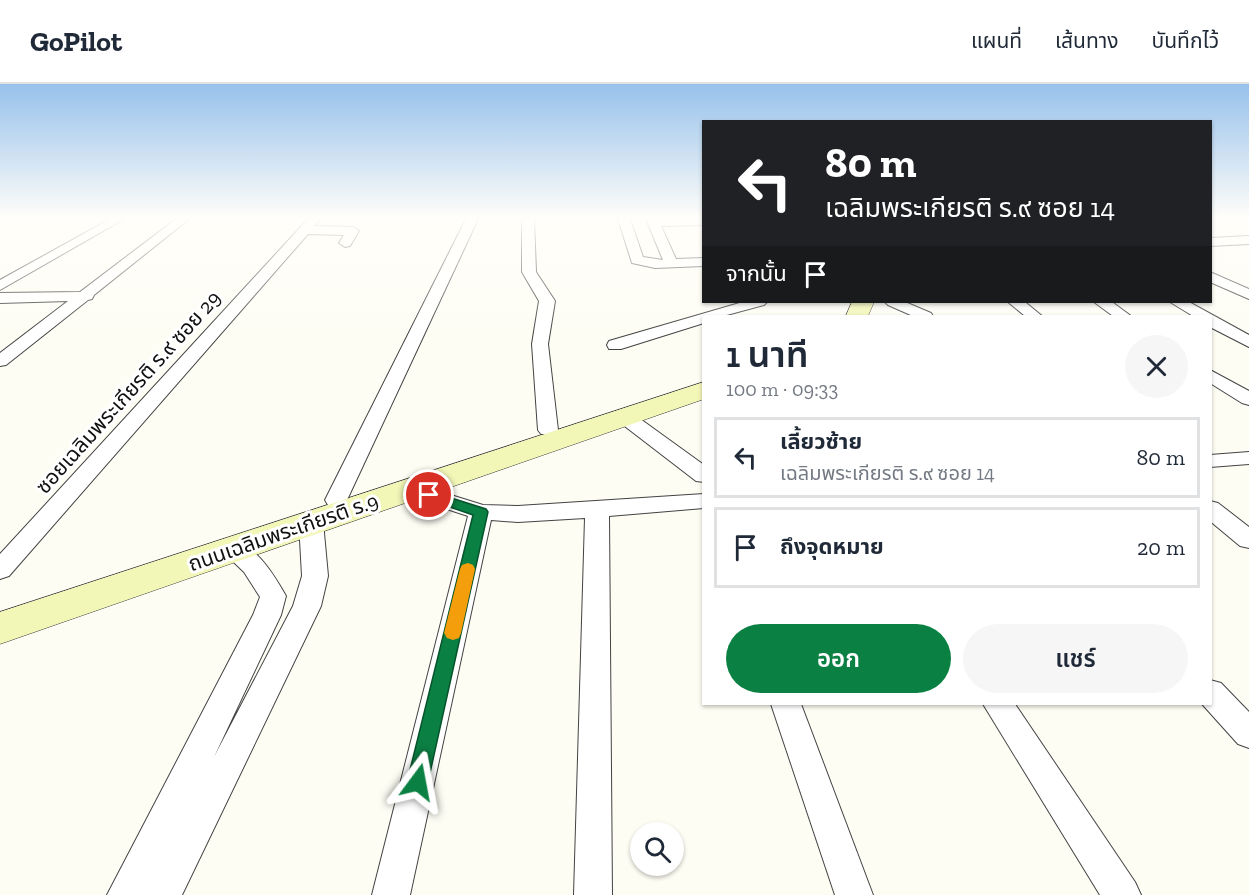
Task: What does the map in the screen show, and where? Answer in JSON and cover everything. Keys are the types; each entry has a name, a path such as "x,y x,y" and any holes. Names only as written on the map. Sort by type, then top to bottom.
{"main road":[{"name":"ถนนเฉลิมพระเกียรติ ร.9","path":"0,608 702,380"},
{"name":"ถนนเฉลิมพระเกียรติ ร.9","path":"0,628 702,391"}],"street":[{"path":"0,286 51,257"},
{"path":"0,361 136,257"},
{"name":"ซอยเฉลิมพระเกียรติ ร.๙ ซอย 29","path":"0,570 280,257"},
{"path":"336,500 454,257"},
{"path":"529,257 529,272 546,295 547,301 540,344 548,430"},
{"path":"635,257 645,263 702,262"},
{"path":"668,257 671,263"},
{"path":"1212,277 1249,295"},
{"path":"0,298 87,296"},
{"path":"715,315 756,303"},
{"path":"894,303 923,315"},
{"path":"1017,303 1033,315"},
{"path":"1104,303 1122,315"},
{"path":"1180,303 1202,315"},
{"path":"615,345 702,319"},
{"path":"1212,321 1247,340"},
{"path":"1212,376 1249,399"},
{"path":"625,417 702,475"},
{"path":"1212,459 1249,458"},
{"path":"409,489 481,512 518,514 702,501"},
{"path":"593,895 597,510"},
{"path":"1212,510 1249,540"},
{"path":"391,895 481,512"},
{"path":"126,895 170,846 302,616 315,576 311,522"},
{"path":"232,549 253,566 273,596"},
{"path":"273,596 311,590"},
{"path":"162,895 170,846 273,596"},
{"path":"1212,694 1249,734"},
{"path":"786,705 854,895"},
{"path":"999,705 1122,895"}],"slow traffic":[{"path":"453,633 468,569"}],"route":[{"path":"418,782 481,512 429,495"}]}
